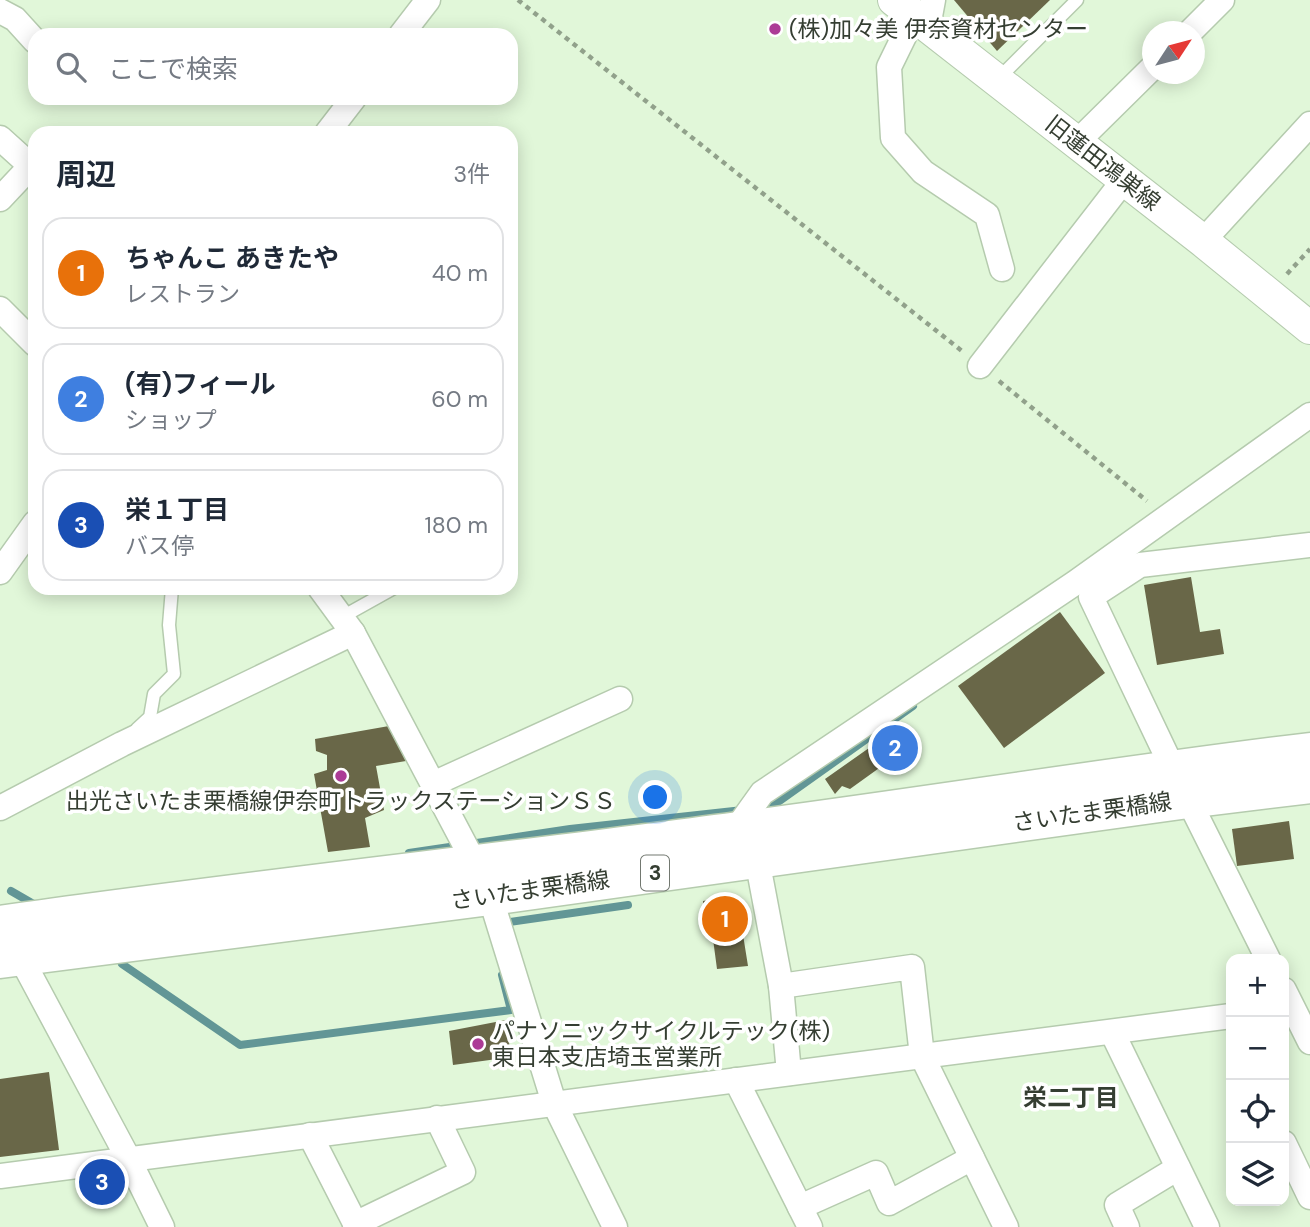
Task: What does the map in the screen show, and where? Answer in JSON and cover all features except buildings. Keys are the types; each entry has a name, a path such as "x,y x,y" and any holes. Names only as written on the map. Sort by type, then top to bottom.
{"main road":[{"name":"さいたま栗橋線","path":"1180,784 1310,752"},
{"name":"さいたま栗橋線","path":"5,936 490,902 922,807 1180,784 1310,784"}],"street":[{"path":"406,28 428,0"},
{"path":"1201,21 1222,0"},
{"path":"0,10 15,19 28,33"},
{"path":"917,11 889,67 893,138 923,172 987,215 1002,269"},
{"name":"旧蓮田鴻巣線","path":"917,11 997,80 1310,328"},
{"path":"1077,142 1142,79"},
{"path":"332,126 349,105"},
{"path":"1202,241 1310,124"},
{"path":"0,138 28,163"},
{"path":"0,199 28,169"},
{"path":"980,366 1124,180"},
{"path":"0,309 28,337"},
{"path":"789,1073 781,986 746,845 762,793 1106,574 1167,517 1310,415"},
{"path":"0,572 28,533"},
{"path":"1265,954 1180,784 1091,597 1106,574 1140,565 1310,545"},
{"path":"325,595 347,625 433,784 490,902 554,1103 614,1226"},
{"path":"0,808 347,625"},
{"path":"433,784 620,699"},
{"path":"5,936 128,1158 162,1227"},
{"path":"781,986 912,967 922,1056 1006,1227"},
{"path":"1292,1002 1310,1042"},
{"path":"0,1176 1112,1032 1226,1023"},
{"path":"1112,1032 1207,1227"},
{"path":"736,1080 805,1217 876,1173 889,1203 972,1158"},
{"path":"310,1135 356,1225 463,1172 437,1118"},
{"path":"1289,1153 1310,1197"},
{"path":"1127,1227 1117,1205 1178,1168"}],"lane":[{"path":"997,80 1077,0"},
{"path":"122,744 150,717 154,694 174,674 169,625 171,595"},
{"path":"347,625 385,595"}],"path":[{"path":"518,0 1167,517"}],"waterway":[{"path":"759,808 771,807 913,706"},
{"path":"409,853 570,829 743,810"},
{"path":"11,891 37,906"},
{"path":"503,923 628,905"},
{"path":"122,964 240,1045 511,1010 502,975"}],"place":[{"name":"(株)加々美 伊奈資材センター","path":"775,29"},
{"name":"(有)フィール","path":"895,748"},
{"name":"出光さいたま栗橋線伊奈町トラックステーションＳＳ","path":"341,776"},
{"name":"ちゃんこ あきたや","path":"725,919"},
{"name":"パナソニックサイクルテック(株) 東日本支店埼玉営業所","path":"478,1044"},
{"name":"栄１丁目","path":"102,1182"}],"district":[{"name":"栄二丁目","path":"1071,1097"}]}
